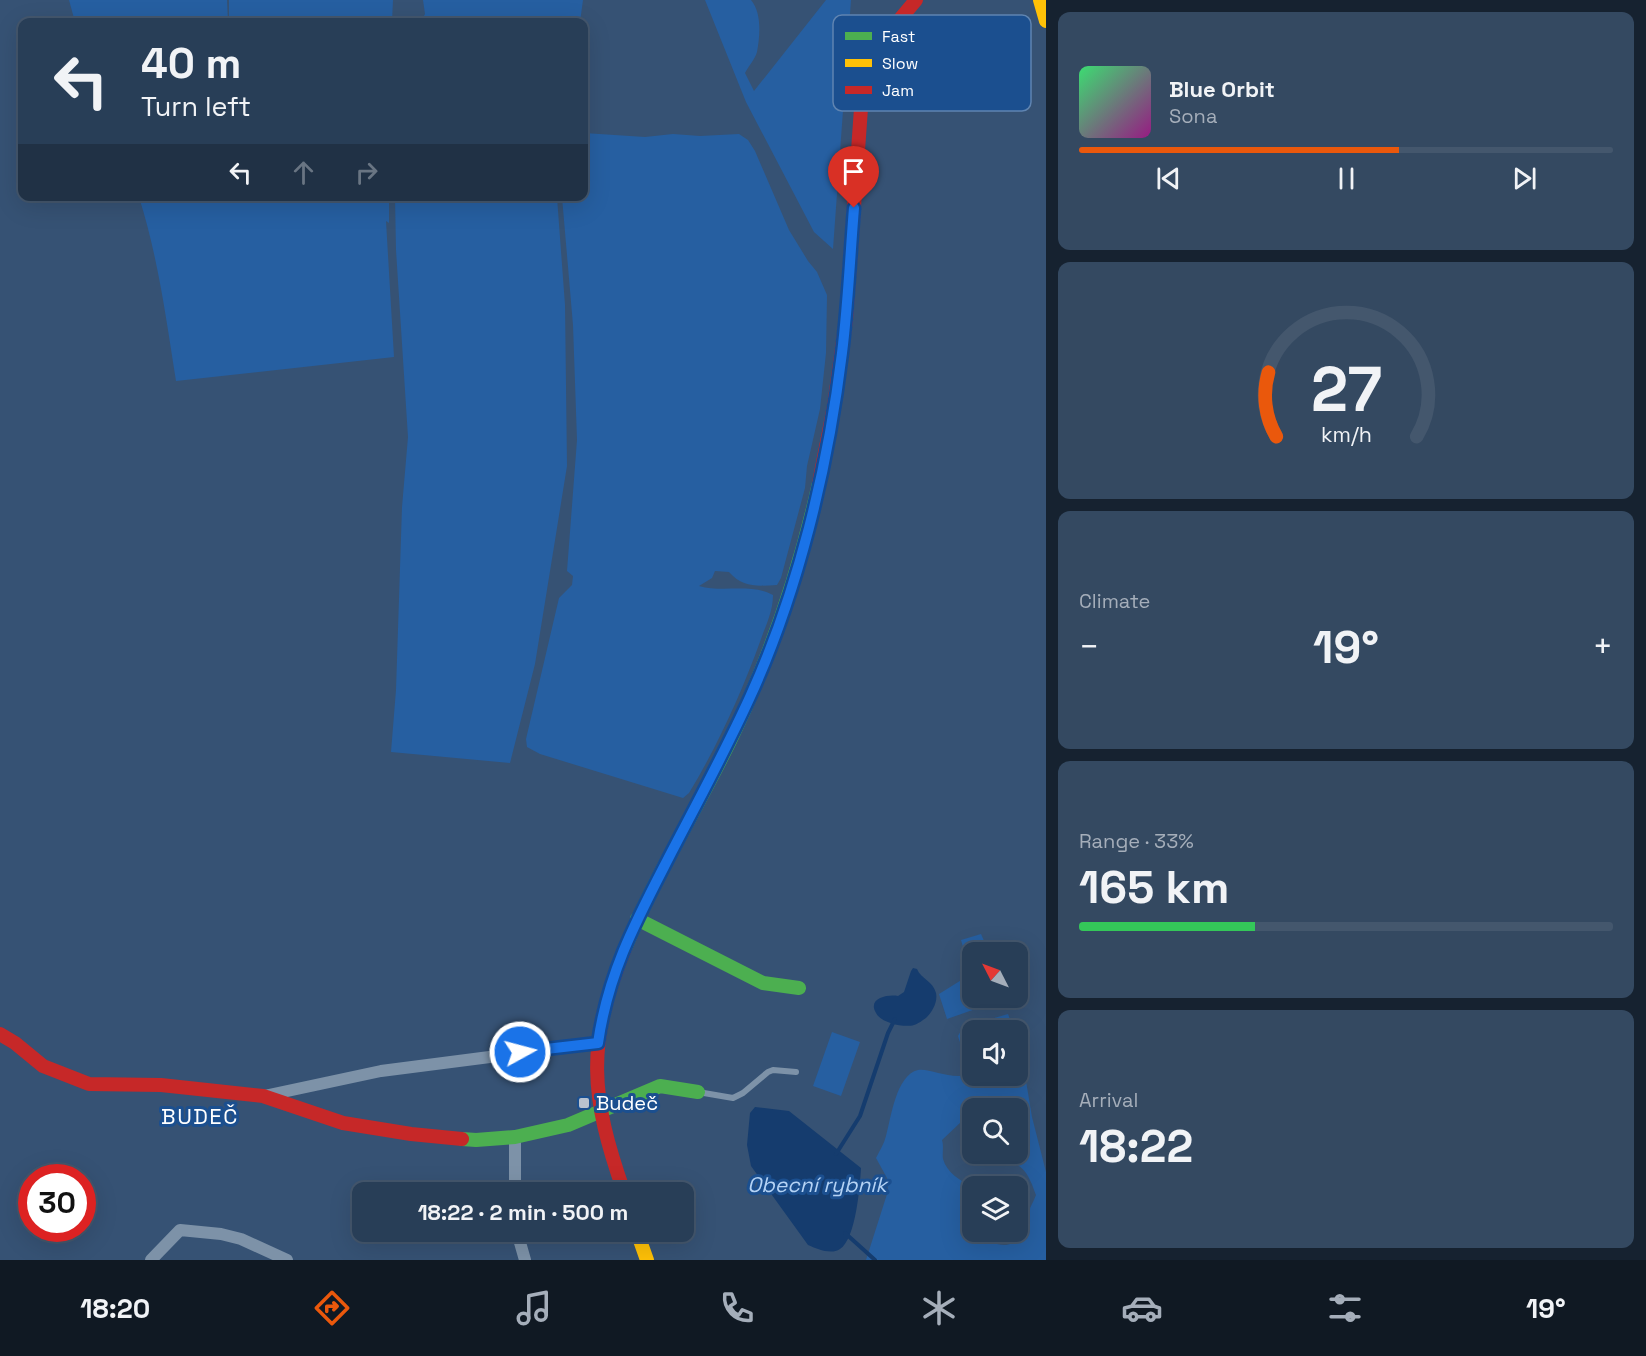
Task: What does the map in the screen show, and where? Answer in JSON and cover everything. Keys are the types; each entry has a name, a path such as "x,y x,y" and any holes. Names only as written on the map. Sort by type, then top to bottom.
{"street":[{"path":"902,15 916,0"},
{"path":"1040,0 1046,21"},
{"path":"620,1182 599,1110 596,1075 602,1015 622,951 746,706 771,649 788,600 813,508 836,398 849,273 861,111"},
{"path":"637,919 763,984 800,988"},
{"path":"0,1034 43,1066 89,1084 161,1085 263,1096 343,1123 411,1134 476,1140 515,1137 568,1125 660,1086 698,1092"},
{"path":"263,1096 381,1071 598,1043"},
{"path":"515,1137 515,1182"},
{"path":"151,1260 180,1230 221,1234 241,1239 287,1260"},
{"path":"520,1242 525,1260"},
{"path":"639,1242 642,1259"}],"lane":[{"path":"698,1092 733,1098 743,1093 768,1072 773,1070 796,1072"}],"shaded area":[{"path":"69,0 227,0 228,18 74,18"},
{"path":"229,0 393,0 392,18 229,18"},
{"path":"423,0 583,0 581,18 423,18 425,14"},
{"path":"705,0 751,0 755,5 759,25 758,46 756,55 745,73 754,91 826,0 851,0 850,15 833,15 833,111 843,111 833,249 814,232 746,102"},
{"path":"588,133 645,137 673,134 700,136 739,134 748,140 755,151 789,230 817,272 827,295 826,353 820,409 807,466 805,488 781,578 777,585 757,586 740,581 729,572 715,571 712,578 699,586 764,591 773,595 773,601 754,659 729,718 700,775 689,793 683,798 540,754 527,747 526,739 559,598 572,585 573,576 567,571 577,440 573,325 562,201 588,201"},
{"path":"140,201 389,201 389,223 386,221 394,357 176,381 165,311"},
{"path":"395,201 557,201 565,305 567,466 535,664 510,763 391,752 396,690 402,507 408,437"},
{"path":"981,934 985,942 962,943 961,940"},
{"path":"962,980 962,1008 978,1008 947,1019 939,994"},
{"path":"1008,1014 1010,1020 987,1020"},
{"path":"962,1029 962,1047 960,1042 958,1036"},
{"path":"832,1032 860,1042 841,1096 813,1086"},
{"path":"918,1070 960,1076 962,1074 962,1086 1027,1086 1046,1172 1046,1260 866,1260 888,1191 887,1178 876,1158 885,1139 896,1098 904,1080","holes":["962,1098 1028,1098 1028,1164 1011,1164 1016,1165 1029,1177 1036,1195 1028,1212 1028,1242 1013,1242 1008,1245 996,1242 962,1242 962,1181 954,1176 945,1164 942,1140 962,1122"]}],"water":[{"path":"913,968 917,969 930,983 936,993 932,1010 926,1018 910,1026 883,1020 876,1013 874,1004 880,998 898,996 904,992"},
{"name":"Obecní rybník","path":"755,1107 789,1111 861,1168 858,1198 850,1235 840,1249 820,1250 808,1245 751,1166 747,1145 750,1113"}],"waterway":[{"path":"836,1154 860,1116 888,1033 895,1019"},
{"path":"845,1233 875,1260"}],"traffic: fast":[{"path":"625,948 649,895 730,741 758,678 793,582 819,483"},
{"path":"637,919 763,983 799,988"},
{"path":"462,1139 515,1137 568,1125 660,1086 698,1092"}],"traffic: slow":[{"path":"1040,0 1046,21"},
{"path":"641,1242 647,1260"}],"traffic: jam":[{"path":"903,15 916,0"},
{"path":"819,483 834,406 846,320 861,111"},
{"path":"621,1182 604,1126 597,1070 604,1013 612,982 625,948"},
{"path":"0,1034 43,1066 89,1084 161,1085 263,1096 343,1123 411,1134 462,1139"}],"place":[{"name":"Budeč","path":"584,1103"}],"district":[{"name":"BUDEČ","path":"200,1116"}],"route":[{"path":"520,1052 598,1043 602,1015 622,951 718,763 771,649 801,557 836,398 854,208"}]}
